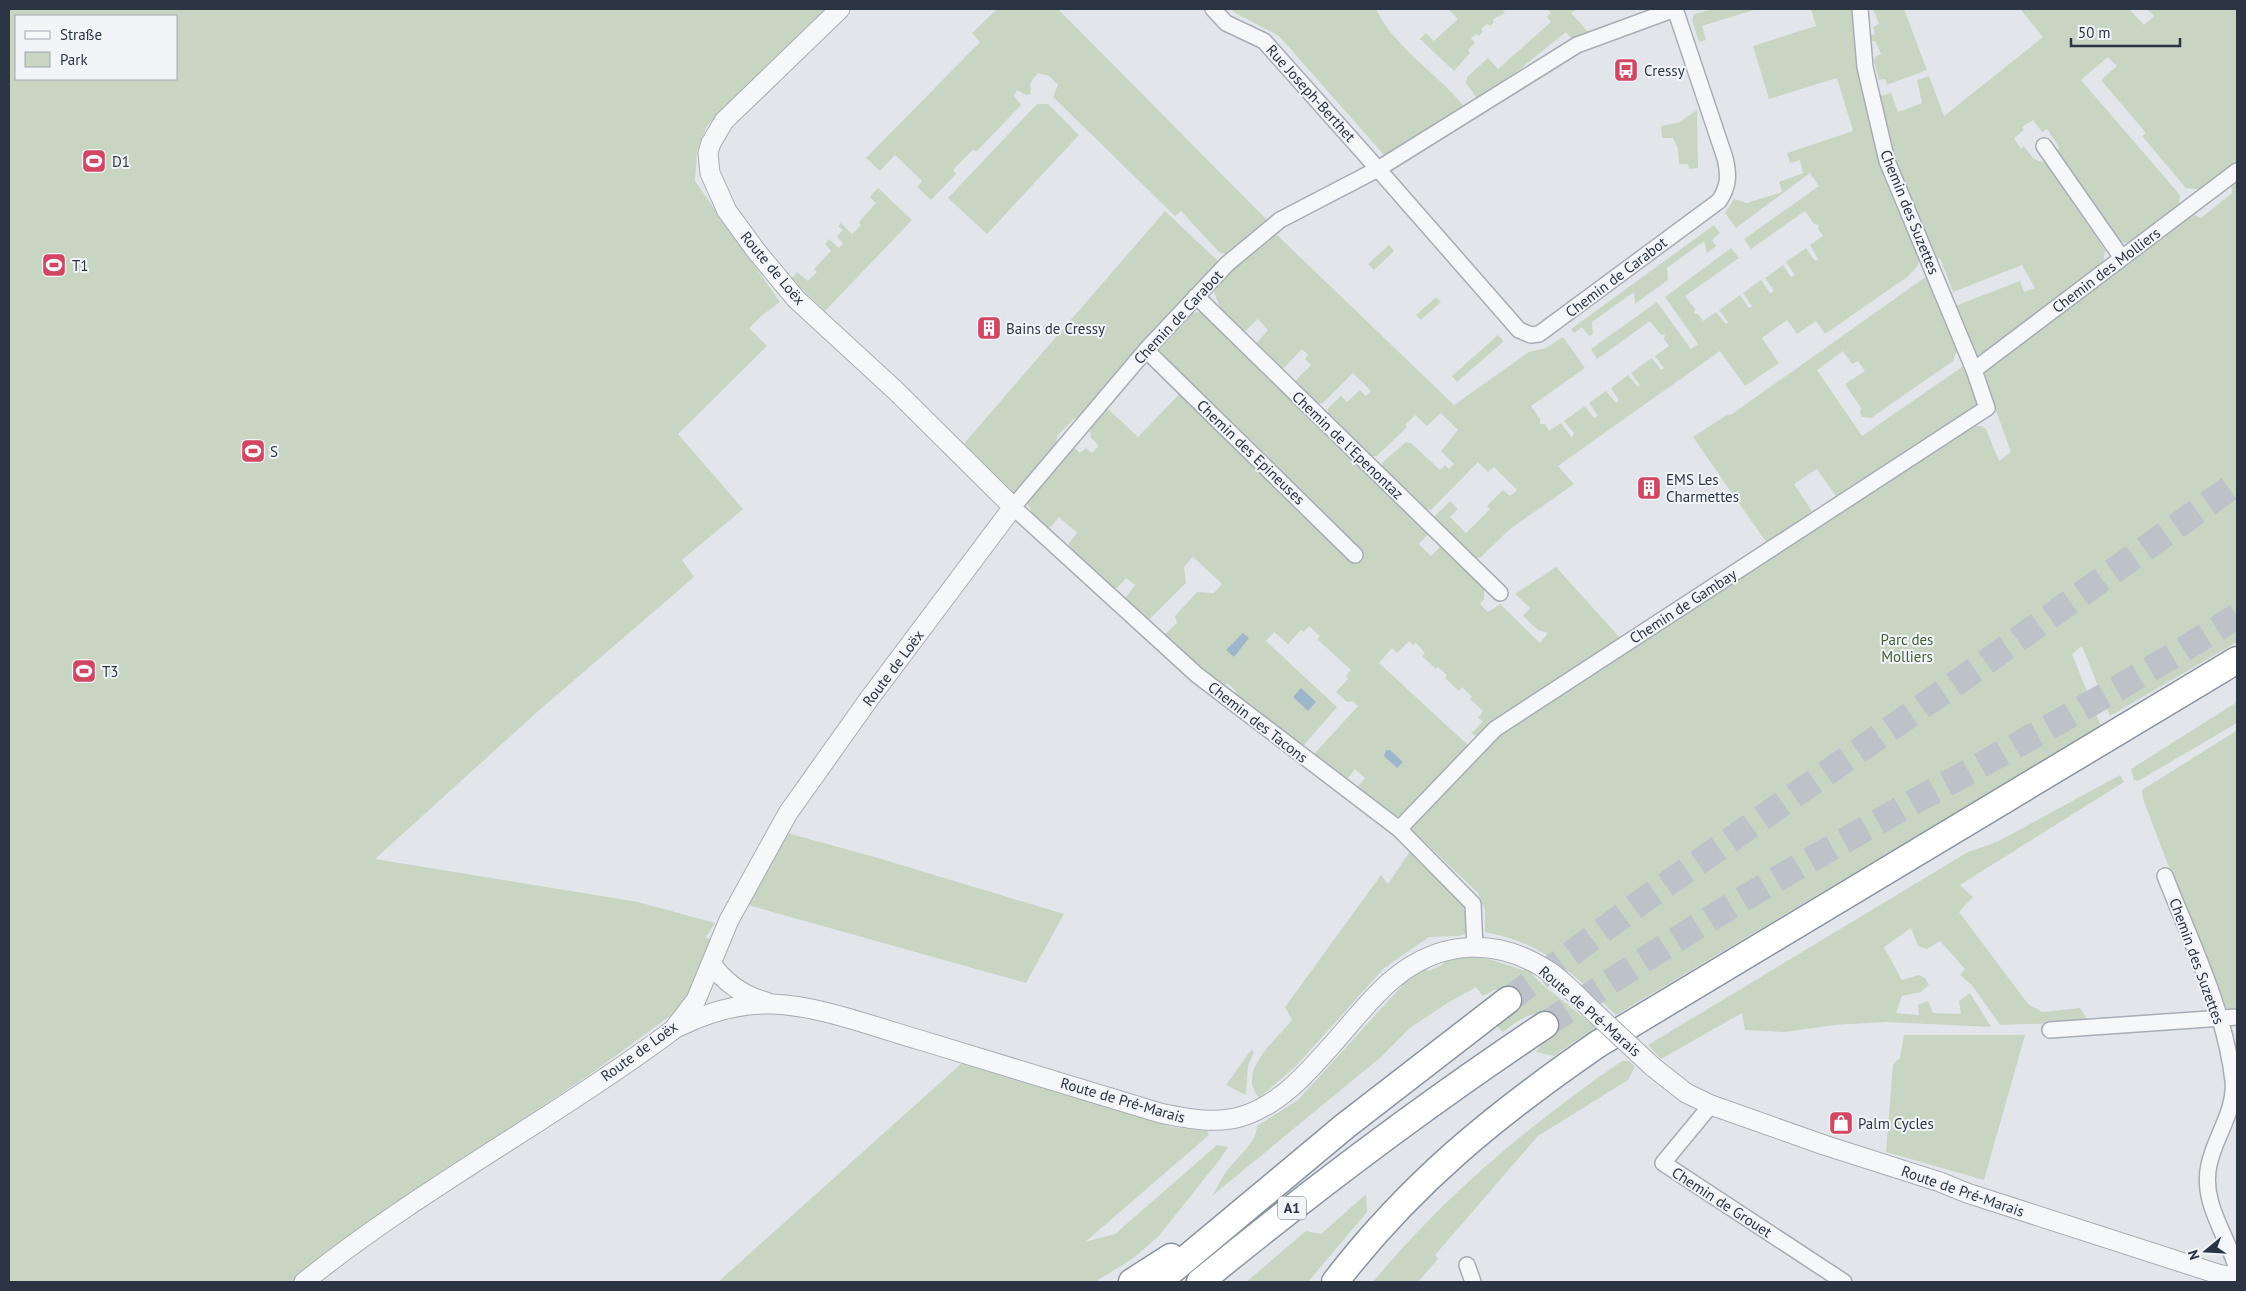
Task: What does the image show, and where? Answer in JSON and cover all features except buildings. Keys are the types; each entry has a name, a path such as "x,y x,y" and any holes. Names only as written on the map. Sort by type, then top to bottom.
{"highway":[{"path":"1335,1282 1383,1223 1454,1152 1503,1112 1590,1049 1660,1005 2237,660"},
{"path":"1356,1282 1398,1232 1464,1165 1530,1110 1586,1070 1670,1016 2237,677"},
{"name":"A1","path":"1158,1282 1345,1126 1508,1000"},
{"name":"A1","path":"1200,1282 1386,1136 1544,1025"},
{"path":"1132,1282 1252,1202"}],"street":[{"name":"Route de Loëx","path":"304,1282 398,1214 673,1030 696,1000 728,920 788,813 864,706 1013,507 902,397 780,281 727,211 713,184 708,153 711,143 724,121 840,9"},
{"name":"Rue Joseph-Berthet","path":"1214,9 1226,23 1264,41 1378,169"},
{"name":"Chemin de Carabot","path":"1013,507 1146,350 1196,296 1227,264 1280,220 1378,169 1577,45 1675,9 1729,175 1725,192 1719,201 1539,334 1532,336 1519,330 1378,169"},
{"name":"Chemin des Suzettes","path":"1860,9 1866,67 1887,161 1974,370 1987,408"},
{"path":"2044,146 2122,258"},
{"name":"Chemin des Molliers","path":"1974,370 2237,170"},
{"name":"Chemin de l'Epenontaz","path":"1196,296 1500,594"},
{"name":"Chemin des Epineuses","path":"1146,350 1355,555"},
{"name":"Chemin de Gambay","path":"1399,829 1495,730 1987,408"},
{"name":"Chemin des Tacons","path":"1013,507 1197,675 1399,829 1473,904 1475,947"},
{"name":"Chemin des Suzettes","path":"2165,876 2220,1019 2234,1084 2233,1096 2209,1164 2207,1180 2209,1199 2235,1263 2236,1269 2232,1279"},
{"name":"Route de Pré-Marais","path":"773,1004 812,1010 861,1023 1160,1113 1192,1120 1214,1120 1246,1115 1271,1103 1284,1093 1317,1062 1391,980 1414,964 1446,951 1475,947 1498,949 1526,958 1552,974 1653,1067 1686,1093 1710,1104 1824,1145 1940,1182 1967,1194 2232,1279"},
{"path":"711,964 718,973 737,988 760,1000 773,1004"},
{"path":"673,1030 699,1017 726,1008 773,1004"},
{"path":"2050,1030 2237,1017"},
{"name":"Chemin de Grouet","path":"1710,1104 1663,1163 1844,1282"},
{"path":"1467,1265 1473,1282"}],"green space":[{"path":"9,9 826,9 707,126 697,150 695,181 780,302 749,328 767,346 678,434 743,509 682,560 694,577 536,713 375,859 638,902 715,923 705,938 714,939 685,1005 589,1075 348,1236 293,1282 9,1282"},
{"path":"997,9 1058,9 1267,220 1229,255 1219,252 1181,211 1175,216 1053,97 1058,85 1049,76 1038,73 1031,82 1031,94 1026,95 1017,90 1014,96 1021,105 977,151 973,150 953,170 956,174 931,200 917,187 922,181 895,155 880,171 866,158 980,42 972,33"},
{"path":"1231,9 1376,9 1394,37 1466,109 1384,155 1279,36 1235,13"},
{"path":"1448,9 1505,9 1503,11 1505,13 1492,20 1494,22 1490,26 1487,24 1481,29 1483,32 1479,36 1477,34 1471,38 1475,43 1468,50 1470,53 1454,71 1420,39 1426,33 1434,41 1458,19"},
{"path":"1547,9 1577,9 1571,13 1590,34 1574,41 1566,32 1504,82 1478,100 1466,83 1467,77 1488,58 1498,69 1551,22 1547,17 1551,13"},
{"path":"1714,9 1757,9 1702,26 1706,40 1699,42 1692,20 1694,14"},
{"path":"1811,9 1854,9 1920,258 1917,267 1907,277 1825,334 1816,321 1797,334 1787,320 1762,338 1779,363 1745,386 1720,351 1558,466 1574,484 1510,529 1481,557 1472,559 1435,523 1435,516 1450,501 1458,509 1450,517 1466,533 1490,509 1487,506 1503,490 1510,496 1517,490 1494,467 1488,472 1478,462 1431,510 1422,509 1383,470 1382,463 1406,442 1411,443 1440,470 1445,465 1449,469 1454,464 1441,451 1458,430 1441,413 1427,426 1415,415 1405,425 1407,427 1377,456 1369,456 1327,415 1328,408 1341,396 1347,402 1360,390 1366,396 1371,391 1353,373 1323,403 1315,404 1294,382 1311,365 1305,359 1308,355 1302,349 1281,371 1255,345 1268,330 1258,319 1243,333 1222,312 1212,287 1229,270 1275,233 1454,405 1529,352 1546,348 1563,337 1585,368 1531,406 1540,419 1540,424 1545,424 1549,431 1561,423 1572,438 1574,433 1564,421 1585,406 1594,418 1598,416 1589,403 1606,391 1616,403 1619,400 1611,388 1628,375 1638,387 1640,385 1631,373 1652,358 1661,370 1664,368 1655,356 1669,346 1664,339 1665,335 1660,334 1650,321 1597,359 1591,349 1657,302 1691,349 1698,344 1665,297 1731,248 1739,258 1685,296 1695,309 1694,314 1698,314 1703,321 1716,312 1726,324 1728,322 1719,310 1740,295 1749,308 1752,306 1743,293 1761,280 1770,293 1774,291 1765,278 1783,265 1791,277 1795,275 1786,262 1806,248 1815,261 1818,259 1810,245 1823,236 1818,229 1819,225 1814,224 1805,211 1751,249 1744,239 1819,186 1810,173 1736,228 1725,213 1734,199 1747,203 1782,192 1779,182 1803,173 1800,160 1790,163 1787,153 1853,131 1837,78 1769,99 1753,46 1816,26"},
{"path":"1873,9 1904,9 1927,70 1887,85 1885,79 1879,80 1874,61 1876,56 1881,54 1876,42 1870,40 1869,36 1875,34 1873,27 1879,24"},
{"path":"2020,9 2129,9 2144,25 2154,16 2147,9 2237,9 2237,164 2203,190 2186,188 2142,136 2146,133 2101,80 2117,66 2108,57 2081,80 2180,195 2179,208 2132,244 2116,241 2056,155 2059,147 2047,129 2042,132 2033,120 2022,127 2024,130 2014,138 2021,149 2024,146 2033,157 2045,162 2105,250 2103,266 1977,358 1955,306 2020,281 2024,292 2035,288 2022,265 1953,292 1940,258 1936,260 1912,199 1909,199 1898,176 1877,97 1891,93 1898,112 1922,103 1917,80 1929,76 1944,116 2043,37"},
{"path":"1037,104 1048,104 1079,135 987,234 948,198"},
{"path":"1697,110 1698,168 1689,169 1688,164 1679,164 1678,149 1673,138 1662,138 1661,126 1680,122"},
{"name":"Parc des Molliers","path":"2237,177 2237,642 2110,716 2082,646 2072,654 2101,726 1616,1015 1574,975 1538,950 1520,942 1485,932 1485,910 1478,893 1410,828 1499,733 1972,426 1981,426 1986,429 1999,461 2011,452 1986,383 1985,373 1989,368 2191,213 2201,218 2232,193 2231,182"},
{"path":"878,188 912,220 825,311 791,279 797,272 808,281 817,272 814,269 831,251 825,244 829,239 839,248 843,244 837,236 843,230 838,226 841,223 852,234 861,225 859,222 876,203 870,197"},
{"path":"1165,211 1220,263 1079,420 1075,418 1057,436 1056,448 1020,492 1008,493 961,447"},
{"path":"1714,225 1720,233 1712,240 1716,246 1707,253 1704,241 1667,268 1668,280 1635,304 1634,292 1592,322 1593,334 1589,336 1582,327 1574,333 1571,329"},
{"path":"1389,245 1394,251 1374,270 1368,264"},
{"path":"1927,276 1957,350 1953,361 1871,418 1862,417 1860,413 1861,408 1845,384 1865,371 1858,361 1852,364 1843,351 1817,370 1862,436 1965,365 1981,405 1836,496 1817,469 1794,484 1812,511 1766,542 1693,437 1725,416 1732,414"},
{"path":"1436,297 1441,302 1421,320 1416,315"},
{"path":"1205,312 1428,534 1419,544 1431,556 1442,545 1484,588 1484,599 1480,604 1488,612 1500,604 1540,643 1548,633 1538,630 1523,616 1530,608 1515,594 1556,567 1622,640 1479,736 1471,734 1483,721 1478,718 1483,711 1470,699 1472,697 1462,687 1459,691 1445,678 1447,675 1438,667 1436,669 1422,656 1425,653 1416,643 1413,645 1409,641 1397,653 1392,648 1379,663 1470,747 1405,817 1388,815 1358,791 1358,786 1365,778 1355,769 1348,778 1342,779 1315,759 1315,753 1358,706 1353,701 1347,702 1336,692 1348,679 1346,676 1351,670 1317,639 1320,636 1309,626 1303,632 1301,630 1288,644 1274,632 1266,641 1337,707 1304,745 1297,745 1235,699 1236,691 1227,683 1221,690 1164,640 1164,635 1177,623 1175,616 1197,592 1214,593 1222,584 1193,557 1184,567 1186,583 1148,621 1126,601 1126,597 1135,585 1126,578 1117,588 1111,588 1068,548 1069,543 1077,533 1059,517 1051,527 1046,528 1035,518 1027,503 1071,445 1080,453 1086,448 1092,453 1099,446 1091,438 1089,424 1105,406 1138,437 1191,382 1156,347 1188,313"},
{"path":"1498,335 1503,342 1457,382 1452,376"},
{"path":"2237,702 2237,723 2138,781 2134,780 2131,769"},
{"path":"2236,731 2237,1011 2230,1011 2220,1001 2143,799 2142,790"},
{"path":"2120,775 2124,782 1960,885 1973,897 1959,912 2028,1004 2042,1012 2080,1008 2089,1022 2000,1025 1972,985 1960,975 1965,969 1940,941 1927,949 1918,946 1911,928 1884,947 1902,980 1919,975 1925,978 1929,985 1921,992 1902,996 1896,1013 1919,1015 1918,1005 1928,1001 1933,1013 1961,1014 1959,1001 1970,993 1991,1027 1887,1022 1834,1025 1785,1032 1745,1030 1742,1013 1661,1059 1648,1045 1968,852 1997,842"},
{"path":"784,832 1064,914 1026,983 744,904"},
{"path":"1410,851 1459,897 1467,908 1467,933 1459,936 1429,937 1384,968 1296,1066 1259,1098 1252,1084 1253,1071 1261,1055 1292,1020 1285,1007 1381,875 1388,884"},
{"path":"1468,957 1488,959 1523,970 1527,969 1542,984 1598,1029 1554,1056 1536,1052 1548,1036 1541,1015 1526,1017 1503,1032 1497,1026 1512,1014 1514,1007 1508,990 1498,989 1483,996 1476,987 1410,1028 1381,1057 1212,1196 1226,1172 1253,1139 1257,1126 1298,1100 1410,977 1425,969 1429,971 1442,965 1447,959"},
{"path":"1904,1035 2025,1035 1984,1180 1886,1152 1893,1064 1900,1058"},
{"path":"1251,1050 1254,1052 1248,1066 1246,1095 1226,1085"},
{"path":"1622,1061 1629,1061 1635,1067 1628,1080 1538,1136 1435,1255 1438,1259 1418,1282 1373,1282 1429,1220 1490,1163 1554,1110"},
{"path":"963,1062 1172,1127 1207,1131 1209,1135 1085,1242 1115,1234 1217,1145 1228,1147 1158,1237 1132,1259 1095,1282 718,1282"},
{"path":"1366,1194 1367,1212 1308,1282 1246,1282 1306,1231 1321,1234"}],"water":[{"path":"1243,633 1249,638 1234,657 1226,650"},
{"path":"1301,688 1316,702 1308,711 1293,697"},
{"path":"1386,750 1390,750 1403,762 1397,768 1384,756"}],"tunnel":[{"path":"1508,1000 1641,902 1979,667 2237,483"},
{"path":"1545,1025 1732,905 2120,687 2237,616"}],"place":[{"name":"Cressy","path":"1626,70"},
{"name":"D1","path":"94,161"},
{"name":"T1","path":"54,265"},
{"name":"Bains de Cressy","path":"989,328"},
{"name":"S","path":"253,451"},
{"name":"EMS Les Charmettes","path":"1649,488"},
{"name":"T3","path":"84,671"},
{"name":"Palm Cycles","path":"1841,1123"}]}
